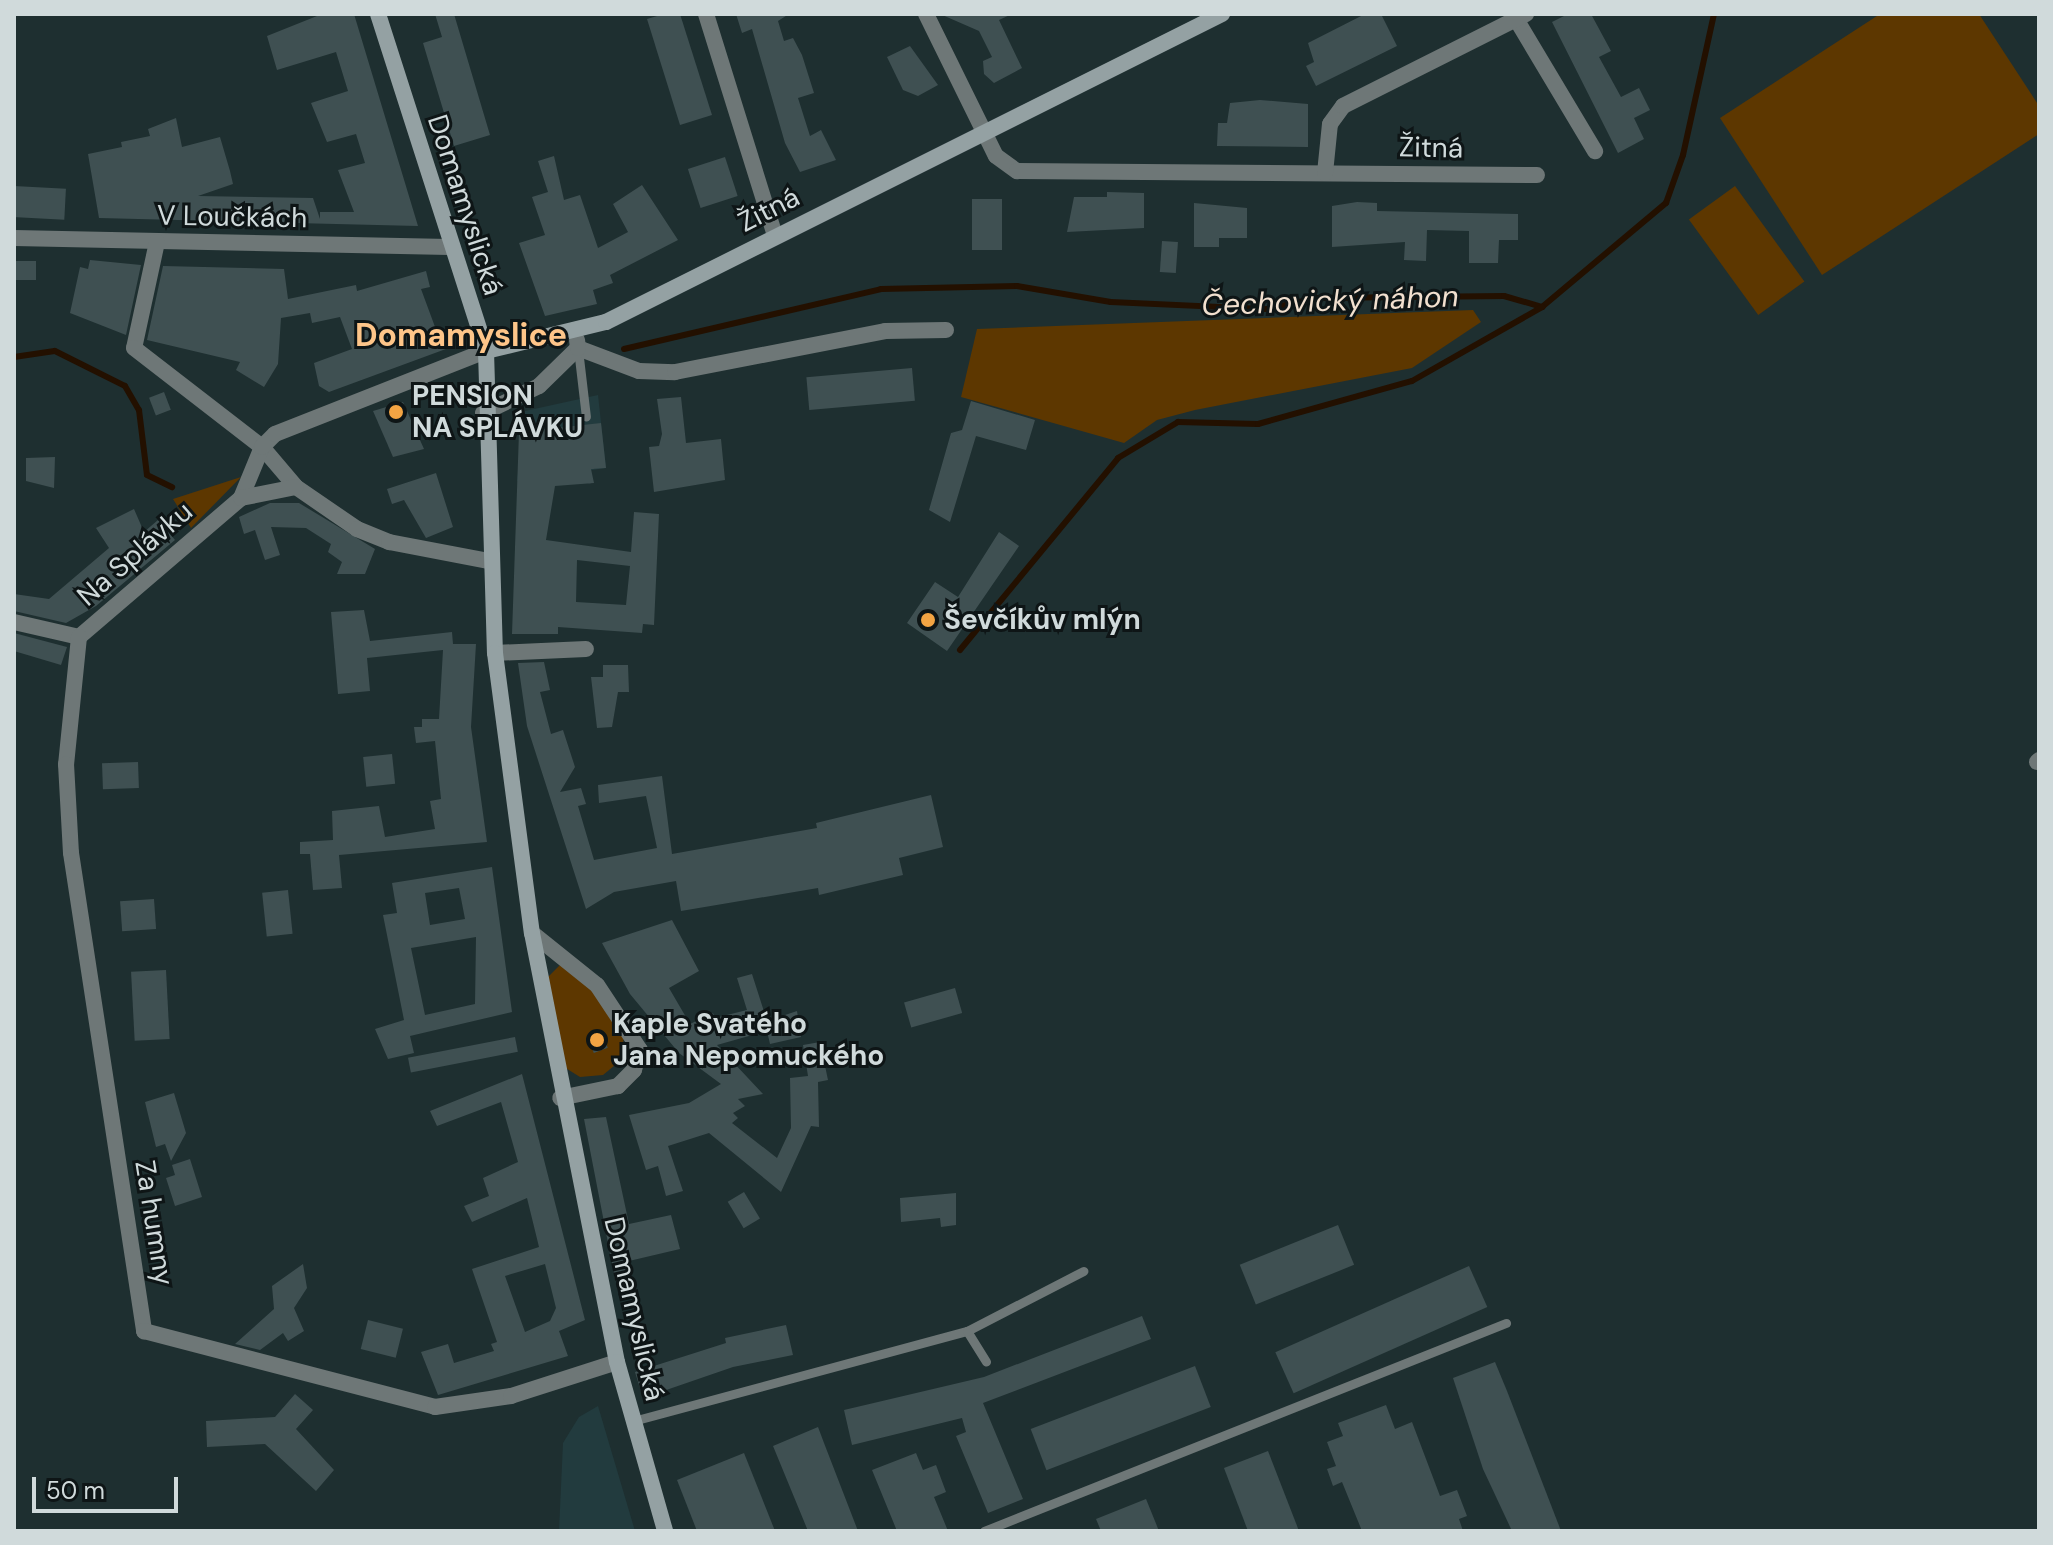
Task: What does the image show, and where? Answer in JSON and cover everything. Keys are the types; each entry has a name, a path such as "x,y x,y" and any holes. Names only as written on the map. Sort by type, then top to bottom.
{"street":[{"name":"Domamyslická","path":"378,14 449,247 486,351 483,413 495,653 532,933 560,1098 617,1362 665,1531"},
{"path":"706,14 775,236"},
{"path":"926,14 985,134"},
{"name":"Žitná","path":"486,351 576,330 617,316 985,134 1196,20 1222,14"},
{"path":"1325,173 1330,124 1343,106 1519,16 1595,151"},
{"name":"Žitná","path":"985,134 1001,164 1017,171 1537,175"},
{"name":"V Loučkách","path":"14,238 449,247"},
{"path":"157,242 134,348 262,447 296,487 379,538 489,561"},
{"path":"576,330 578,348"},
{"path":"578,348 639,371 675,372 885,331 946,330"},
{"path":"483,413 522,398 551,376 578,348"},
{"path":"262,447 291,425 486,351"},
{"name":"Na Splávku","path":"14,622 79,637 241,498 262,447"},
{"name":"Na Splávku","path":"241,498 296,487"},
{"name":"Za humny","path":"79,637 66,764 71,853 144,1331 435,1407 511,1396 617,1362"},
{"path":"495,653 586,649"},
{"path":"532,933 597,985 640,1050 634,1070 618,1086 560,1098"}],"lane":[{"path":"578,348 586,417"},
{"path":"633,1421 967,1331 1083,1271"},
{"path":"984,1531 1506,1323"},
{"path":"967,1331 986,1361"}],"shaded area":[{"path":"1880,14 1979,14 2039,106 2039,134 1822,275 1720,118"},
{"path":"1735,186 1804,281 1758,315 1689,220"},
{"path":"1473,310 1481,322 1412,368 1195,410 1157,420 1124,443 961,397 977,329"},
{"path":"598,395 606,468 517,481 525,411"},
{"path":"241,477 191,528 173,499"},
{"path":"560,965 602,998 624,1037 620,1061 603,1075 580,1077 564,1067 547,978"},
{"path":"598,1406 635,1531 559,1531 563,1443 579,1417"}],"building":[{"path":"322,14 354,14 418,226 99,218 88,154 122,147 121,142 150,136 148,129 176,118 182,147 220,137 230,171 233,184 198,196 313,198 320,219 320,212 354,212 338,170 365,163 356,134 327,142 311,103 348,91 336,52 277,70 267,36"},
{"path":"435,14 454,14 490,135 454,146 423,43 442,37"},
{"path":"680,14 712,115 680,125 647,19"},
{"path":"736,14 789,14 778,21 784,41 793,38 802,55 814,93 798,98 810,136 821,130 836,160 800,172 785,143 752,29 742,33"},
{"path":"940,14 1012,14 999,20 1022,68 994,83 984,74 983,61 992,57 979,31"},
{"path":"1365,14 1381,14 1397,46 1316,86 1306,66 1314,62 1308,43"},
{"path":"1568,14 1591,14 1611,51 1599,57 1621,97 1639,88 1650,110 1634,118 1644,139 1618,153 1552,22"},
{"path":"910,46 938,85 918,96 903,90 887,57"},
{"path":"1260,100 1308,104 1308,147 1217,146 1218,123 1227,123 1230,103"},
{"path":"554,156 564,200 580,195 598,248 628,232 613,204 642,185 678,240 610,275 613,283 593,290 597,304 545,316 519,243 545,235 532,197 548,192 538,161"},
{"path":"725,157 738,196 701,208 688,169"},
{"path":"14,186 66,189 64,220 14,217"},
{"path":"1107,192 1144,193 1144,228 1067,232 1074,197 1107,197"},
{"path":"972,199 1002,199 1002,250 972,250"},
{"path":"1194,203 1247,208 1247,238 1219,238 1219,247 1194,247"},
{"path":"1377,203 1377,211 1518,214 1518,240 1499,240 1498,263 1469,263 1469,231 1427,230 1426,261 1404,260 1405,242 1332,247 1332,206"},
{"path":"1162,241 1178,242 1176,273 1160,272"},
{"path":"90,260 141,265 126,335 70,313 80,267 88,269"},
{"path":"14,261 36,261 36,280 14,280"},
{"path":"163,266 284,269 288,299 356,285 357,291 426,271 430,287 421,289 438,335 447,332 454,346 329,392 319,386 314,363 352,349 340,317 312,323 310,313 281,318 278,364 264,387 236,370 240,362 147,340"},
{"path":"912,368 915,401 809,410 806,377"},
{"path":"164,392 171,410 156,415 149,398"},
{"path":"681,397 686,443 721,439 725,480 654,492 649,447 659,446 662,434 657,399"},
{"path":"971,401 1035,420 1026,450 976,436 950,522 929,510 951,433 962,430"},
{"path":"403,402 424,449 393,457 373,411"},
{"path":"601,423 606,468 591,469 594,483 555,486 546,540 631,552 634,512 659,514 654,625 643,624 642,633 558,627 558,634 512,634 519,432","holes":["577,560 630,566 626,605 576,602"]},
{"path":"55,457 54,488 26,481 26,458"},
{"path":"436,473 453,527 426,538 404,500 392,504 387,489"},
{"path":"270,503 299,503 375,549 365,574 337,574 342,562 328,552 331,544 306,528 271,527 280,555 265,560 255,530 244,534 239,517"},
{"path":"134,509 144,532 158,520 175,540 96,606 66,623 14,611 14,594 49,599 109,548 96,528"},
{"path":"999,532 1019,546 947,651 907,623 935,582 958,597"},
{"path":"364,610 370,641 452,632 453,644 476,644 471,727 487,842 339,855 342,888 313,890 310,854 300,854 300,842 333,840 332,811 379,806 385,837 435,829 430,801 441,799 435,741 416,743 414,727 422,727 422,719 439,719 443,650 367,658 370,691 338,694 331,612"},
{"path":"14,633 67,647 61,665 14,651"},
{"path":"544,662 550,690 540,692 551,734 563,730 575,767 560,792 581,788 586,804 578,806 594,860 657,848 646,796 599,803 598,785 662,776 672,854 817,828 816,823 931,795 943,847 899,858 903,875 819,895 818,888 681,911 676,881 614,892 586,909 527,726 518,663"},
{"path":"603,665 628,665 629,692 618,692 612,727 597,728 591,677 603,677"},
{"path":"392,754 395,784 366,787 363,757"},
{"path":"138,762 139,788 103,789 102,763"},
{"path":"492,867 512,1012 410,1036 414,1053 388,1059 375,1029 404,1020 383,915 397,913 392,883","holes":["459,888 465,919 430,925 425,893","476,937 475,1004 425,1015 411,948"]},
{"path":"288,890 293,934 267,936 262,893"},
{"path":"154,899 156,929 122,931 120,901"},
{"path":"672,920 699,971 669,988 690,1024 713,1013 715,1018 747,1010 737,978 752,974 767,1021 797,1011 801,1037 770,1044 767,1031 717,1045 763,1094 738,1099 745,1106 733,1113 738,1118 732,1123 777,1158 791,1128 790,1078 808,1076 803,1045 820,1042 828,1080 818,1082 819,1127 811,1126 781,1192 709,1133 668,1146 683,1191 666,1196 658,1166 646,1170 629,1115 689,1103 721,1084 679,1053 630,994 602,943"},
{"path":"166,970 170,1039 135,1041 131,972"},
{"path":"955,988 962,1013 911,1028 904,1003"},
{"name":"Kaple Svatého Jana Nepomuckého","path":"601,1030 608,1048 594,1053 587,1035"},
{"path":"515,1037 518,1052 411,1073 408,1058"},
{"path":"522,1074 585,1320 559,1331 568,1356 438,1395 421,1352 448,1344 454,1363 494,1351 491,1344 497,1342 472,1269 539,1247 527,1198 472,1222 464,1206 489,1196 483,1178 518,1162 501,1102 437,1126 430,1111","holes":["545,1264 556,1308 550,1321 525,1332 505,1276"]},
{"path":"174,1093 186,1133 171,1161 165,1144 156,1147 145,1102"},
{"path":"606,1117 629,1224 671,1215 680,1249 629,1261 631,1274 615,1279 584,1119"},
{"path":"190,1159 202,1197 175,1206 166,1178 175,1175 172,1165"},
{"path":"744,1192 760,1219 744,1228 728,1202"},
{"path":"956,1193 956,1225 941,1227 940,1218 901,1222 900,1198"},
{"path":"1338,1225 1354,1265 1256,1305 1240,1265"},
{"path":"303,1264 307,1288 294,1308 304,1331 288,1341 283,1333 260,1350 235,1344 274,1309 272,1286"},
{"path":"1469,1266 1487,1307 1294,1393 1275,1352"},
{"path":"1142,1316 1151,1339 983,1403 1023,1499 988,1513 956,1436 966,1432 962,1418 852,1445 844,1410 984,1377"},
{"path":"368,1320 403,1329 396,1358 361,1349"},
{"path":"786,1325 793,1355 733,1367 643,1398 635,1372 726,1343 725,1338"},
{"path":"1495,1362 1561,1531 1512,1531 1483,1469 1453,1378"},
{"path":"1195,1366 1211,1407 1046,1470 1031,1429"},
{"path":"295,1394 313,1410 296,1429 334,1470 316,1491 265,1444 207,1447 206,1421 275,1417"},
{"path":"1386,1405 1395,1429 1412,1422 1440,1496 1457,1490 1467,1516 1459,1519 1463,1531 1362,1531 1342,1482 1333,1486 1327,1469 1336,1466 1327,1442 1343,1436 1338,1423"},
{"path":"818,1427 858,1531 808,1531 773,1446"},
{"path":"1268,1451 1299,1531 1248,1531 1224,1468"},
{"path":"744,1453 775,1531 697,1531 677,1480"},
{"path":"916,1453 923,1470 936,1465 946,1492 934,1497 948,1531 897,1531 872,1470"},
{"path":"1146,1499 1159,1531 1101,1531 1096,1519"}],"waterway":[{"name":"Čechovický náhon","path":"624,349 881,289 1017,286 1111,302 1268,309 1316,298 1504,296 1542,307 1666,203 1683,155 1714,14"},
{"path":"960,650 1118,458 1178,422 1258,424 1412,381 1542,307"},
{"name":"Čechovický náhon","path":"14,357 55,351 125,386 139,410 147,475 172,487"}],"place":[{"name":"PENSION NA SPLÁVKU","path":"396,412"},
{"name":"Ševčíkův mlýn","path":"928,620"},
{"name":"Kaple Svatého Jana Nepomuckého","path":"597,1040"}],"district":[{"name":"Domamyslice","path":"461,335"}]}
